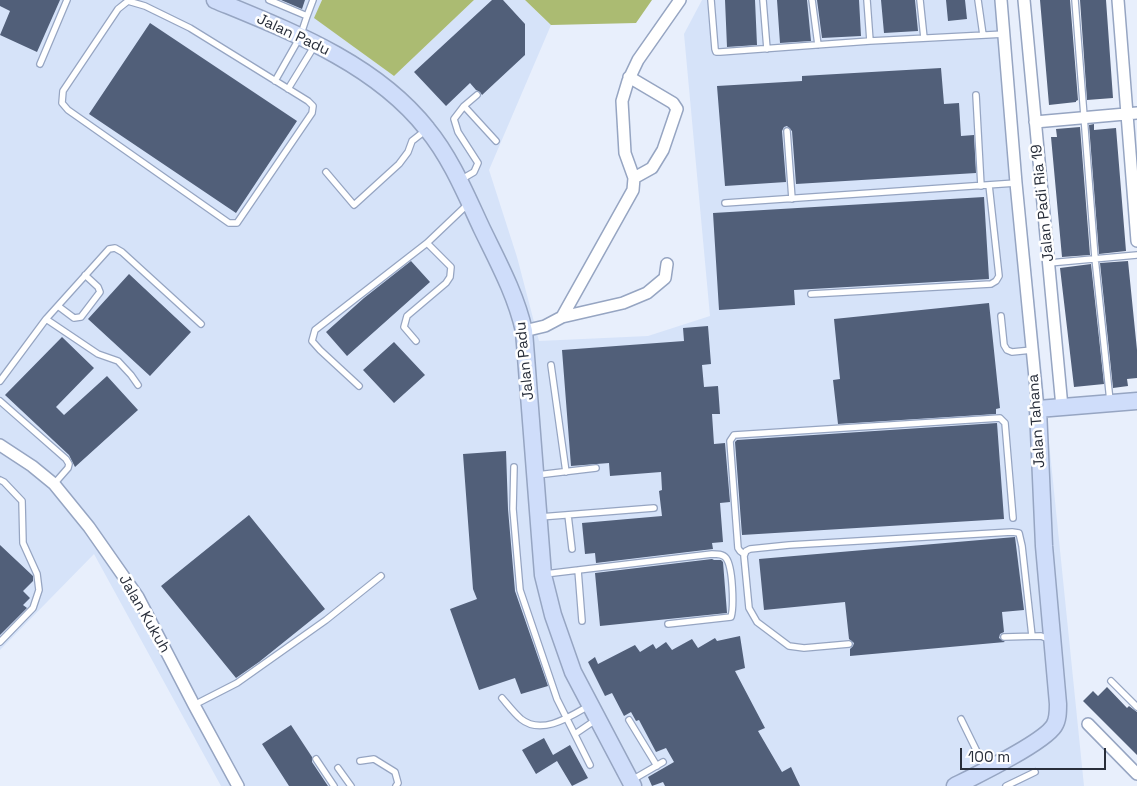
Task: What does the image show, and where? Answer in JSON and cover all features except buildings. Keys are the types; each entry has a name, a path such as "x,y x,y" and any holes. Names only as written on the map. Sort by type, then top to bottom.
{"street":[{"name":"Jalan Padu","path":"215,0 241,5 316,43 358,68 411,111 428,129 459,181 509,286 521,317 524,331 543,575 553,615 573,672 632,784"},
{"path":"562,317 633,190 634,178 625,153 622,101 629,77 638,60 680,0"},
{"name":"Jalan Tahana","path":"955,786 1042,738 1055,725 1058,716 1044,546 1038,409 1016,183 1002,0"},
{"name":"Jalan Padi Ria 19","path":"1024,0 1062,407"},
{"path":"1118,0 1132,114 1137,241"},
{"path":"629,77 673,103 677,109 663,150 656,162 652,168 634,178"},
{"path":"1035,122 1132,114"},
{"path":"524,331 545,326 562,317 622,303 647,293 665,278 667,264"},
{"path":"1038,409 1137,401"},
{"name":"Jalan Kukuh","path":"0,445 32,466 54,484 89,527 138,597 238,786"},
{"path":"1088,724 1137,774"}],"lane":[{"path":"40,64 67,0"},
{"path":"269,0 307,16"},
{"path":"276,81 300,36 313,0"},
{"path":"710,0 716,52 1005,34"},
{"path":"763,0 767,49"},
{"path":"812,0 818,45"},
{"path":"867,0 870,41"},
{"path":"920,0 924,38"},
{"path":"978,0 983,35"},
{"path":"1075,0 1095,258 1110,403"},
{"path":"128,1 145,6 190,28 276,81 311,103 314,111 239,222 234,224 229,223 68,110 62,103 63,92 118,9 128,1"},
{"path":"288,89 316,43"},
{"path":"459,181 474,172 478,163 458,132 454,119 464,106 477,95"},
{"path":"976,95 981,186"},
{"path":"464,106 496,141"},
{"path":"326,172 354,205 399,164 408,152 412,141 428,129"},
{"path":"787,131 792,199"},
{"path":"725,203 1016,183"},
{"path":"811,294 991,284 996,281 999,276 989,185"},
{"path":"359,386 312,341 315,330 427,243 470,202"},
{"path":"416,340 404,327 407,316 446,283 450,277 451,267 427,243"},
{"path":"0,381 46,319 109,249 114,248 122,252 143,269 201,324"},
{"path":"1049,263 1137,255"},
{"path":"58,306 74,318 80,317 100,292 98,287 86,275"},
{"path":"1001,316 1004,345 1007,350 1012,352 1032,350"},
{"path":"46,319 98,354 118,361 138,385"},
{"path":"551,365 566,472"},
{"path":"0,402 66,459 69,464 68,468 54,484"},
{"path":"849,644 804,648 789,646 757,622 748,608 744,554 738,548 730,440 734,436 1000,418 1005,423 1013,518"},
{"path":"514,467 513,509 520,590 557,699 590,765"},
{"path":"535,476 596,468"},
{"path":"0,480 22,500 23,543 37,574 39,590 33,608 0,642"},
{"path":"538,517 654,508"},
{"path":"568,514 572,549"},
{"path":"744,554 750,549 789,544 1019,533 1032,636"},
{"path":"543,575 712,554 720,554 726,558 730,570 731,618 668,624"},
{"path":"578,570 582,622"},
{"path":"194,705 237,682 326,620 381,576"},
{"path":"1004,637 1041,636 1053,640"},
{"path":"1111,681 1137,707"},
{"path":"502,698 522,720 538,726 594,712"},
{"path":"575,734 594,712"},
{"path":"961,719 986,770"},
{"path":"629,720 657,766"},
{"path":"360,761 374,759 395,772 398,783 396,786"},
{"path":"316,760 334,786"},
{"path":"632,784 663,762"},
{"path":"338,768 351,786"},
{"path":"1006,786 1016,784 1035,772"}],"shaded area":[{"path":"0,0 322,0 315,18 394,76 474,0 525,0 551,25 489,170 517,257 539,341 648,336 710,316 684,34 702,0 1004,0 1084,786 221,786 94,554 0,650"}],"green space":[{"path":"322,0 474,0 394,76 314,18"},
{"path":"525,0 652,0 636,23 551,25"}]}
